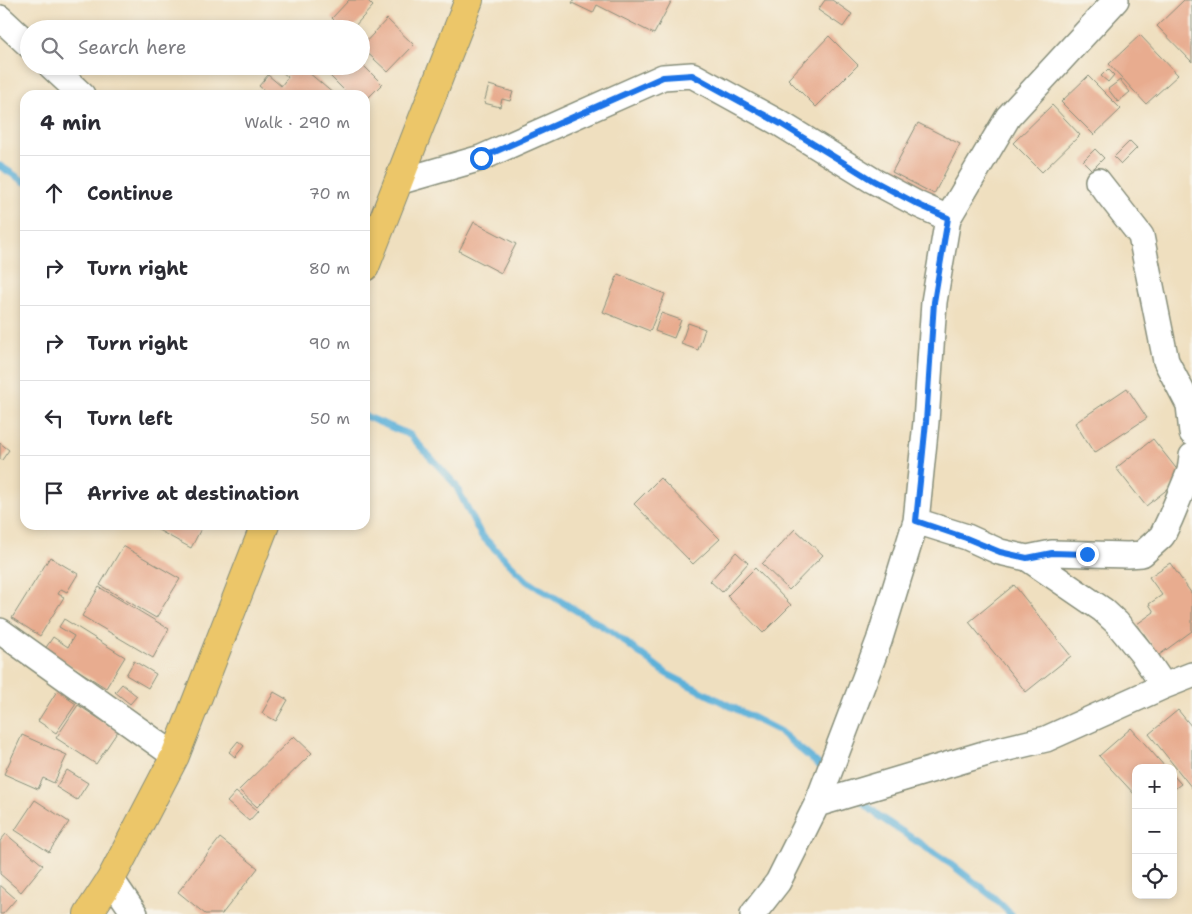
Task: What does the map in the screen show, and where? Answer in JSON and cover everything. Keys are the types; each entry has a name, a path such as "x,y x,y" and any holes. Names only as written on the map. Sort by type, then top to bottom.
{"main road":[{"path":"370,248 469,0"},
{"path":"88,914 111,879 175,756 263,530"}],"street":[{"path":"753,914 778,882 817,804 879,641 916,521 926,422 934,302 948,218 1008,117 1116,0"},
{"path":"0,18 20,37"},
{"path":"61,75 77,90"},
{"path":"398,182 481,158 663,77 692,75 781,124 872,180 948,218"},
{"path":"1098,181 1141,236 1166,361 1189,405 1192,433"},
{"path":"1027,558 1052,553 1142,554 1162,536 1190,471 1192,456"},
{"path":"916,521 1000,552 1027,558 1103,610 1117,623 1143,655 1164,686"},
{"path":"0,631 175,756"},
{"path":"817,804 987,753 1046,739 1164,686 1192,676"},
{"path":"111,879 135,914"}],"building":[{"path":"349,0 367,0 373,6 360,20 334,20 332,18"},
{"path":"574,0 672,0 654,34 597,5 593,13 572,3"},
{"path":"825,0 832,0 852,14 843,27 818,10"},
{"path":"1184,0 1192,0 1192,62 1157,26"},
{"path":"387,19 414,45 388,72 370,55 370,37"},
{"path":"1140,35 1178,75 1146,104 1109,64"},
{"path":"829,36 858,65 816,107 788,79"},
{"path":"1108,69 1114,75 1108,82 1101,76"},
{"path":"370,72 382,84 370,96 370,90 344,90 329,75 370,75"},
{"path":"268,75 281,86 288,77 286,75 312,75 329,90 264,90 259,86"},
{"path":"1088,76 1121,109 1094,135 1061,102"},
{"path":"1120,80 1130,92 1118,102 1108,89"},
{"path":"489,85 513,92 510,101 502,99 500,107 484,103"},
{"path":"1052,105 1080,135 1042,172 1013,143"},
{"path":"918,123 960,144 934,194 892,172"},
{"path":"1130,141 1137,148 1121,164 1114,157"},
{"path":"1095,149 1104,158 1092,170 1083,161"},
{"path":"474,222 516,244 501,273 459,251"},
{"path":"618,274 665,294 650,331 603,312"},
{"path":"661,313 681,320 674,338 655,331"},
{"path":"688,323 705,329 698,350 681,344"},
{"path":"1127,388 1147,418 1094,453 1075,423"},
{"path":"1153,439 1183,477 1146,506 1116,468"},
{"path":"0,443 9,450 2,460 0,459"},
{"path":"660,478 720,539 693,564 634,504"},
{"path":"795,529 823,555 789,590 762,564"},
{"path":"158,530 200,530 191,548"},
{"path":"123,546 180,579 156,618 100,585"},
{"path":"736,552 748,563 722,592 710,581"},
{"path":"50,557 78,574 67,592 61,589 58,594 64,597 40,636 12,618"},
{"path":"1170,563 1192,594 1192,631 1159,655 1137,624 1154,612 1149,604 1162,595 1149,577"},
{"path":"755,568 791,605 763,633 727,596"},
{"path":"1014,585 1071,656 1026,692 969,622"},
{"path":"99,587 169,629 153,658 82,616"},
{"path":"64,619 125,657 106,688 45,649 53,637 68,647 74,636 59,627"},
{"path":"134,661 156,674 148,688 126,675"},
{"path":"122,684 137,696 130,704 115,692"},
{"path":"57,691 76,704 56,733 38,721"},
{"path":"274,692 288,700 276,721 262,713"},
{"path":"78,705 118,731 96,764 56,738"},
{"path":"1178,710 1192,727 1192,788 1177,769 1177,764 1173,764 1149,734"},
{"path":"1131,728 1162,764 1132,764 1132,792 1099,756"},
{"path":"22,735 67,755 54,783 43,778 38,789 4,774"},
{"path":"294,736 312,753 257,807 239,790"},
{"path":"238,741 244,746 235,757 229,752"},
{"path":"67,770 88,783 77,800 56,787"},
{"path":"236,792 258,811 249,821 227,802"},
{"path":"35,800 69,822 49,852 15,830"},
{"path":"6,834 43,865 21,892 0,874 0,841"},
{"path":"220,838 258,868 222,914 205,914 178,892"},
{"path":"0,885 16,899 3,914 0,914"}],"waterway":[{"path":"0,166 20,179"},
{"path":"370,418 410,435 455,484 481,535 527,581 612,632 667,674 779,731 825,770"},
{"path":"858,798 880,817 951,864 992,896 1011,914"}],"route":[{"path":"481,158 663,77 692,75 781,124 872,180 948,218 934,302 926,422 916,521 1000,552 1027,558 1052,553 1087,554"}]}
